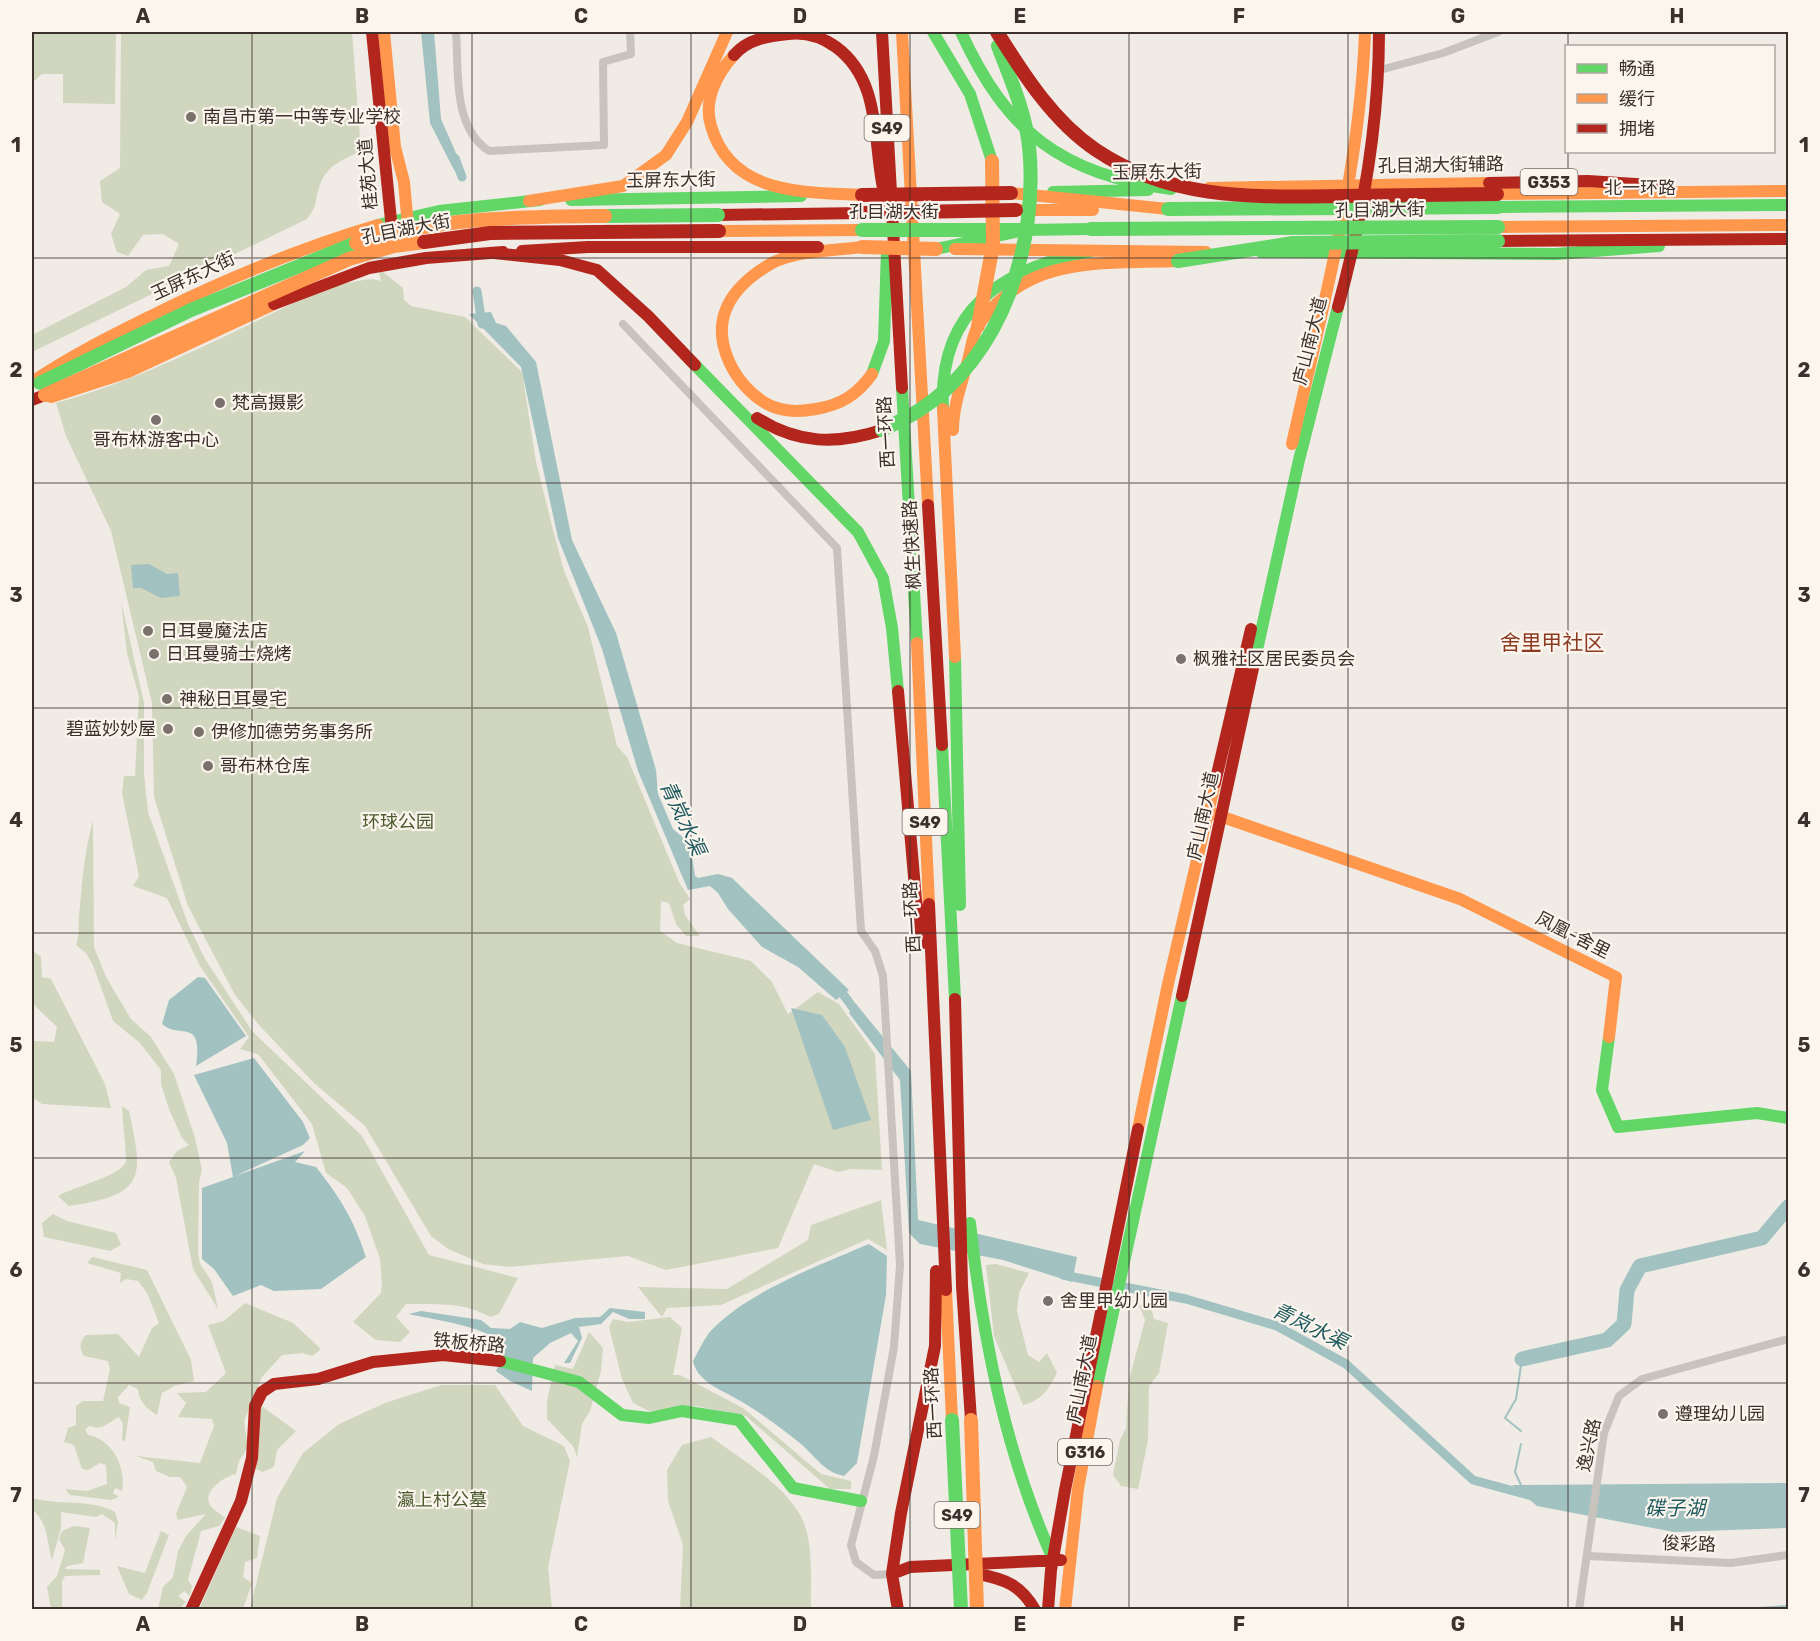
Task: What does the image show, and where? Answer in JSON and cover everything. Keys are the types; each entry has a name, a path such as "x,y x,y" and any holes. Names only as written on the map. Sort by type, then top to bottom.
{"main road":[{"name":"桂苑大道","path":"372,32 390,220 397,261"},
{"name":"桂苑大道","path":"384,32 395,147 404,182 407,216 408,240 397,261"},
{"path":"529,201 623,186 666,155 687,122 727,32"},
{"path":"705,82 737,32"},
{"name":"S49","path":"882,32 891,224"},
{"name":"枫生快速路","path":"902,32 955,985"},
{"path":"933,32 953,59 970,91 985,128 992,162 995,237 991,275 953,413 949,553"},
{"path":"961,32 974,64 989,89 1014,120 1059,155 1102,175 1172,189"},
{"path":"995,32 1047,106 1079,139 1120,166 1163,183 1210,194 1239,197 1497,200 1750,192"},
{"path":"721,391 776,432 798,440 827,442 859,439 900,423 937,397 973,359 1001,312 1019,261 1027,224 1032,183 1029,146 1020,106 995,32"},
{"name":"庐山南大道","path":"1215,814 1349,184 1363,92 1365,32"},
{"name":"庐山南大道","path":"1047,1610 1052,1564 1117,1266 1168,984 1215,814 1366,184 1380,70 1379,32"},
{"path":"862,195 786,189 763,184 729,164 714,144 708,121 714,79 725,62 742,46 765,35 789,33 821,38 831,42 848,56 861,76 873,114 878,168 891,224 883,270 884,333 877,364 862,388 844,402 816,412 784,410 754,396 735,376 724,351 720,330 726,307 740,283 774,262 804,254 862,247"},
{"name":"孔目湖大街辅路","path":"1349,184 1588,181 1750,192"},
{"name":"玉屏东大街","path":"35,391 61,361 272,259 340,234 390,220 489,203 1349,184"},
{"name":"G353","path":"1750,192 1788,191"},
{"path":"1011,193 1168,209"},
{"name":"北一环路","path":"1168,209 1497,200 1788,205"},
{"name":"孔目湖大街","path":"35,391 191,310 344,247 392,232 489,217 1168,209"},
{"name":"西一环路","path":"891,224 917,651 961,1610"},
{"name":"孔目湖大街","path":"35,391 349,259 394,246 490,233 1091,230 1498,234 1788,225"},
{"path":"936,249 1024,230"},
{"path":"978,327 1011,290 1042,273 1078,265 1178,261 1293,243 1498,234 1732,240 1788,239"},
{"path":"35,391 88,388 130,372 313,287 352,273 397,261 588,248 862,247 1556,254 1732,240"},
{"path":"956,1022 960,907 958,727 942,399 948,354 962,319 1000,282 1031,266 1061,256 1092,251"},
{"path":"494,253 560,260 597,270 648,316 858,532 883,578 892,628 916,900 935,1023"},
{"name":"凤凰-舍里","path":"1215,814 1461,899 1616,977 1602,1090 1618,1127 1757,1113 1788,1118"},
{"name":"西一环路","path":"955,985 962,1286 971,1420 977,1610"},
{"path":"959,1104 976,1290 990,1363 1014,1466 1031,1515 1052,1564 1067,1581"},
{"path":"898,1610 892,1574 901,1514 921,1429 935,1346 937,1109"},
{"name":"庐山南大道","path":"1065,1610 1077,1497 1110,1299"},
{"name":"铁板桥路","path":"190,1610 241,1501 252,1458 252,1422 262,1392 274,1384 318,1379 373,1362 443,1355 489,1359 579,1382 622,1415 649,1418 682,1411 739,1420 793,1488 861,1501"},
{"path":"978,1574 993,1570 1070,1561"},
{"path":"892,1574 910,1567 1052,1564"},
{"path":"892,1574 909,1576 978,1574 1010,1579 1020,1587 1035,1610"}],"street":[{"path":"456,32 462,115 477,144 489,152 604,145 603,62 630,54 630,32"},
{"path":"1380,70 1443,53 1498,32"},
{"path":"623,324 837,548 861,931 875,951 883,976 900,1264 894,1347 874,1456 851,1545 856,1562 874,1575 892,1574"},
{"name":"逸兴路","path":"1579,1610 1604,1433 1619,1396 1642,1379 1788,1339"},
{"name":"俊彩路","path":"1588,1556 1731,1563 1788,1555"}],"green space":[{"path":"32,32 116,32 115,104 63,103 63,74 42,74 32,83"},
{"name":"南昌市第一中等专业学校","path":"121,32 352,32 361,151 347,157 325,174 314,207 307,219 32,352 32,335 126,287 146,270 169,266 179,244 163,234 143,235 128,256 117,252 111,234 120,214 102,202 100,181 120,168"},
{"name":"环球公园","path":"378,268 403,288 404,300 411,306 465,317 522,372 536,462 552,526 564,571 588,627 617,746 627,757 679,882 690,899 683,905 685,915 700,936 686,936 676,924 669,903 661,901 660,931 677,943 751,961 772,982 788,1014 818,992 839,1004 875,1054 882,1170 851,1169 838,1172 814,1164 778,1248 666,1270 628,1256 509,1267 483,1264 448,1249 431,1236 365,1126 314,1083 259,1025 235,995 188,906 154,797 152,703 111,531 66,436 56,403 163,365 337,282 348,283 370,279 381,281"},
{"path":"121,601 144,703 144,774 148,812 188,924 205,959 252,1031 362,1136 429,1255 518,1278 499,1314 490,1317 460,1306 406,1304 396,1317 410,1332 400,1342 376,1340 353,1322 381,1293 380,1259 365,1216 347,1188 326,1173 312,1124 258,1054 240,1049 249,1037 200,966 167,898 133,886 139,876 122,793 124,776 135,776 139,697 127,653"},
{"path":"93,821 94,947 106,977 131,1019 151,1037 174,1074 195,1138 202,1170 199,1182 198,1253 200,1264 212,1282 218,1309 193,1269 176,1178 169,1162 177,1151 189,1145 182,1138 169,1109 161,1084 161,1070 140,1043 113,1021 93,965 86,953 76,945 87,844"},
{"path":"32,950 41,957 42,977 51,979 105,1084 111,1108 42,1104 32,1097 33,1041 54,1042 57,1027 32,1003"},
{"path":"122,1106 129,1111 137,1153 137,1168 133,1180 125,1189 113,1196 69,1206 58,1196 116,1172 126,1161"},
{"path":"881,1200 887,1250 868,1239 721,1305 667,1308 662,1317 638,1287 727,1289 808,1240 811,1225"},
{"path":"53,1214 67,1221 116,1233 121,1245 110,1251 44,1237 42,1223"},
{"path":"92,1257 147,1270 191,1360 194,1381 174,1386 162,1393 157,1415 144,1404 138,1389 129,1385 118,1397 119,1403 130,1407 125,1441 122,1440 123,1424 119,1417 102,1427 90,1426 85,1429 88,1435 97,1438 111,1448 120,1464 122,1491 115,1488 113,1493 119,1497 111,1500 70,1495 65,1489 87,1491 107,1484 106,1465 100,1463 88,1470 82,1469 74,1445 64,1442 68,1428 76,1425 76,1406 83,1401 103,1401 110,1369 108,1361 84,1356 81,1343 86,1335 118,1334 139,1357 152,1328 159,1323 147,1293 138,1281 126,1279 120,1283 121,1273 87,1263"},
{"path":"996,1264 1029,1273 1019,1293 1017,1311 1028,1355 1039,1362 1047,1353 1057,1373 1044,1394 1023,1405 994,1336 986,1265"},
{"path":"245,1303 293,1323 321,1349 312,1356 303,1353 282,1355 262,1377 244,1421 248,1447 239,1461 236,1474 221,1481 209,1495 210,1505 225,1518 219,1526 201,1531 188,1580 192,1586 190,1596 184,1591 178,1596 186,1602 179,1609 158,1609 163,1587 173,1577 178,1551 186,1536 206,1514 178,1520 176,1514 187,1487 180,1477 170,1477 156,1471 153,1462 136,1456 200,1463 214,1426 212,1419 178,1417 186,1403 177,1393 206,1392 226,1373 208,1325 224,1321"},
{"path":"1139,1305 1151,1307 1154,1319 1168,1323 1159,1373 1149,1386 1148,1440 1138,1489 1121,1486 1113,1475 1120,1440 1126,1428 1129,1380 1145,1320"},
{"path":"670,1317 682,1328 673,1375 680,1375 743,1408 821,1474 851,1481 851,1489 830,1489 746,1416 696,1406 649,1411 633,1403 622,1379 609,1327 613,1319 628,1322"},
{"path":"589,1332 603,1348 601,1371 590,1411 582,1424 577,1457 573,1446 547,1419 547,1401 555,1365 573,1369"},
{"name":"瀛上村公墓","path":"441,1385 495,1385 523,1426 564,1446 570,1461 548,1567 552,1609 250,1609 277,1498 303,1453 339,1424 385,1403"},
{"path":"260,1405 296,1431 277,1450 274,1467 263,1472 256,1469"},
{"path":"711,1437 770,1481 791,1501 799,1513 810,1547 811,1609 680,1609 683,1545 668,1501 667,1470 682,1445"},
{"path":"32,1498 95,1505 115,1512 118,1522 115,1540 115,1523 102,1514 96,1517 61,1512 61,1528 52,1560 44,1526 32,1509"},
{"path":"74,1526 90,1528 83,1563 67,1566 65,1569 100,1570 100,1575 65,1576 62,1582 62,1609 51,1609 47,1587 57,1576 65,1550 59,1539 62,1531"},
{"path":"236,1527 260,1536 257,1558 245,1562 243,1577 252,1583 243,1609 199,1609"},
{"path":"161,1531 169,1535 147,1593 142,1600 129,1594 117,1566 145,1573"}],"water":[{"path":"421,32 434,32 441,119 463,169 454,170 430,123"},
{"path":"491,312 496,323 506,326 536,362 572,540 616,633 656,770 658,794 673,829 686,840 692,856 695,876 698,878 718,874 732,878 849,990 836,1000 798,967 762,947 710,886 688,890 638,771 602,649 558,538 521,367 469,314"},
{"path":"149,564 167,574 178,573 180,596 161,598 141,588 133,588 131,565"},
{"path":"198,977 205,978 246,1036 196,1066 197,1050 193,1035 162,1024 169,1000"},
{"path":"856,1004 911,1071 918,1220 1077,1257 1072,1282 1003,1260 920,1244 909,1233 900,1080 849,1013"},
{"path":"791,1008 822,1015 845,1047 871,1120 833,1130"},
{"path":"254,1058 303,1122 310,1138 303,1145 235,1176 305,1151 295,1162 316,1167 325,1178 351,1220 366,1257 321,1289 274,1291 261,1285 233,1296 214,1269 202,1259 202,1188 233,1177 227,1143 194,1075"},
{"path":"869,1244 887,1256 886,1295 857,1463 844,1476 826,1468 783,1429 709,1383 700,1376 693,1361 709,1333 742,1305 784,1281"},
{"path":"610,1308 645,1312 645,1319 629,1319 613,1312 601,1324 579,1327 582,1338 570,1363 564,1363 578,1341 571,1333 550,1343 533,1358 532,1391 510,1381 496,1371 503,1349 499,1341 462,1325 409,1314 421,1311 481,1320 491,1328 510,1329 520,1322 542,1328 575,1318 600,1317"},
{"name":"碟子湖","path":"1788,1483 1788,1528 1674,1532 1537,1506 1512,1485"},
{"path":"1788,1605 1788,1609 1746,1609 1746,1608"}],"waterway":[{"name":"青岚水渠","path":"455,158 462,177"},
{"name":"青岚水渠","path":"477,291 482,324"},
{"name":"青岚水渠","path":"837,986 859,1016"},
{"path":"1522,1359 1607,1340 1624,1324 1627,1290 1640,1266 1762,1238 1788,1207"},
{"name":"青岚水渠","path":"1063,1275 1186,1299 1277,1326 1346,1364 1473,1480 1532,1496"},
{"path":"1521,1431 1505,1418 1516,1399 1522,1359"},
{"path":"1521,1444 1515,1472 1521,1485"}],"traffic: fast":[{"path":"933,32 970,94 992,161"},
{"path":"961,32 998,97 1019,122 1042,143 1069,159 1099,172 1133,182 1171,189"},
{"path":"882,430 918,411 948,388 973,360 993,328 1009,294 1021,257 1028,220 1031,182 1029,146 1021,107 998,46"},
{"path":"1053,192 1148,190"},
{"path":"571,200 801,196"},
{"path":"378,225 439,211 540,200"},
{"path":"1498,207 1788,205"},
{"path":"1168,209 1498,207"},
{"path":"605,216 718,215"},
{"path":"1091,229 1498,227"},
{"path":"936,249 1024,230 1091,229"},
{"path":"862,230 1024,230"},
{"path":"1178,261 1293,243 1498,241"},
{"path":"40,383 191,310 356,243"},
{"path":"1261,252 1556,254 1659,246"},
{"path":"872,374 884,341 887,250"},
{"path":"943,409 944,374 952,345 964,320 982,299 1004,282 1030,269 1092,251"},
{"path":"1255,659 1299,460 1338,307"},
{"path":"695,365 858,532 883,578 892,628 898,691"},
{"path":"902,388 917,643"},
{"path":"955,657 960,905"},
{"path":"942,745 955,999"},
{"path":"1097,1386 1182,996"},
{"path":"1609,1037 1602,1090 1618,1127 1757,1113 1788,1118"},
{"path":"970,1223 982,1310 998,1394 1022,1477 1053,1559"},
{"path":"500,1361 579,1382 622,1415 649,1418 682,1411 739,1420 793,1488 861,1501"},
{"path":"952,1420 961,1610"}],"traffic: slow":[{"path":"384,32 395,147 404,182 408,226"},
{"path":"529,201 623,186 666,155 687,122 727,32"},
{"path":"902,32 928,505"},
{"path":"1292,444 1348,188 1362,84 1365,32"},
{"path":"734,55 722,70 713,88 709,116 721,149 735,165 752,177 772,185 816,193 862,195"},
{"path":"978,326 993,245 992,161"},
{"path":"1209,188 1489,183"},
{"path":"1497,194 1788,191"},
{"path":"1011,193 1168,209"},
{"path":"1018,210 1093,210"},
{"path":"356,243 387,234 448,223 510,218 605,216"},
{"path":"32,382 95,344 214,286 295,253 378,225"},
{"path":"1498,227 1788,225"},
{"path":"719,231 862,230"},
{"path":"45,395 349,259 394,246 424,242"},
{"path":"862,247 793,256 765,267 735,293 727,307 722,335 729,362 745,387 767,404 779,409 804,411 833,405 855,393 872,374"},
{"path":"862,247 936,249"},
{"path":"955,249 1206,252"},
{"path":"953,430 956,405 979,324 999,301 1020,285 1044,274 1069,267 1122,262 1178,261"},
{"path":"51,397 128,372 274,304"},
{"path":"943,409 955,657"},
{"path":"917,643 929,904"},
{"path":"1138,1129 1168,984 1215,783"},
{"path":"1214,814 1460,899 1616,977 1609,1037"},
{"path":"946,1290 952,1420"},
{"path":"1065,1610 1078,1489 1097,1386"},
{"path":"971,1420 977,1610"}],"traffic: jam":[{"path":"372,32 392,230"},
{"path":"882,32 902,388"},
{"path":"997,32 1040,96 1066,125 1096,150 1125,167 1154,179 1184,187 1246,195 1497,194"},
{"path":"1338,307 1355,239 1368,171 1376,102 1379,32"},
{"path":"734,55 752,42 766,37 788,34 813,36 836,47 851,61 868,93 873,112 883,188"},
{"path":"1489,183 1588,181 1667,186"},
{"path":"862,195 1011,193"},
{"path":"862,213 1016,210"},
{"path":"718,215 862,213"},
{"path":"424,242 490,233 719,231"},
{"path":"1498,241 1788,239"},
{"path":"522,251 588,247 818,247"},
{"path":"274,304 369,268 426,258 503,252"},
{"path":"494,253 560,260 597,270 648,316 695,365"},
{"path":"32,400 45,395"},
{"path":"757,418 787,433 818,439 849,438 882,430"},
{"path":"928,505 942,745"},
{"path":"1215,783 1251,629"},
{"path":"1182,996 1255,659"},
{"path":"898,691 916,900 923,943"},
{"path":"929,904 946,1290"},
{"path":"955,999 962,1286 971,1420"},
{"path":"1048,1610 1051,1570 1065,1490 1138,1129"},
{"path":"898,1610 892,1574 901,1513 935,1346 936,1271"},
{"path":"191,1610 241,1501 252,1458 255,1406 262,1392 274,1384 318,1379 373,1362 443,1355 500,1361"},
{"path":"892,1574 910,1567 1061,1560"},
{"path":"978,1574 1011,1584 1030,1601 1035,1610"}],"place":[{"name":"南昌市第一中等专业学校","path":"191,117"},
{"name":"梵高摄影","path":"220,403"},
{"name":"哥布林游客中心","path":"156,420"},
{"name":"日耳曼魔法店","path":"148,631"},
{"name":"日耳曼骑士烧烤","path":"154,654"},
{"name":"枫雅社区居民委员会","path":"1181,659"},
{"name":"神秘日耳曼宅","path":"167,699"},
{"name":"碧蓝妙妙屋","path":"168,729"},
{"name":"伊修加德劳务事务所","path":"199,732"},
{"name":"哥布林仓库","path":"208,766"},
{"name":"舍里甲幼儿园","path":"1048,1301"},
{"name":"遵理幼儿园","path":"1663,1414"}],"district":[{"name":"舍里甲社区","path":"1552,643"}]}
